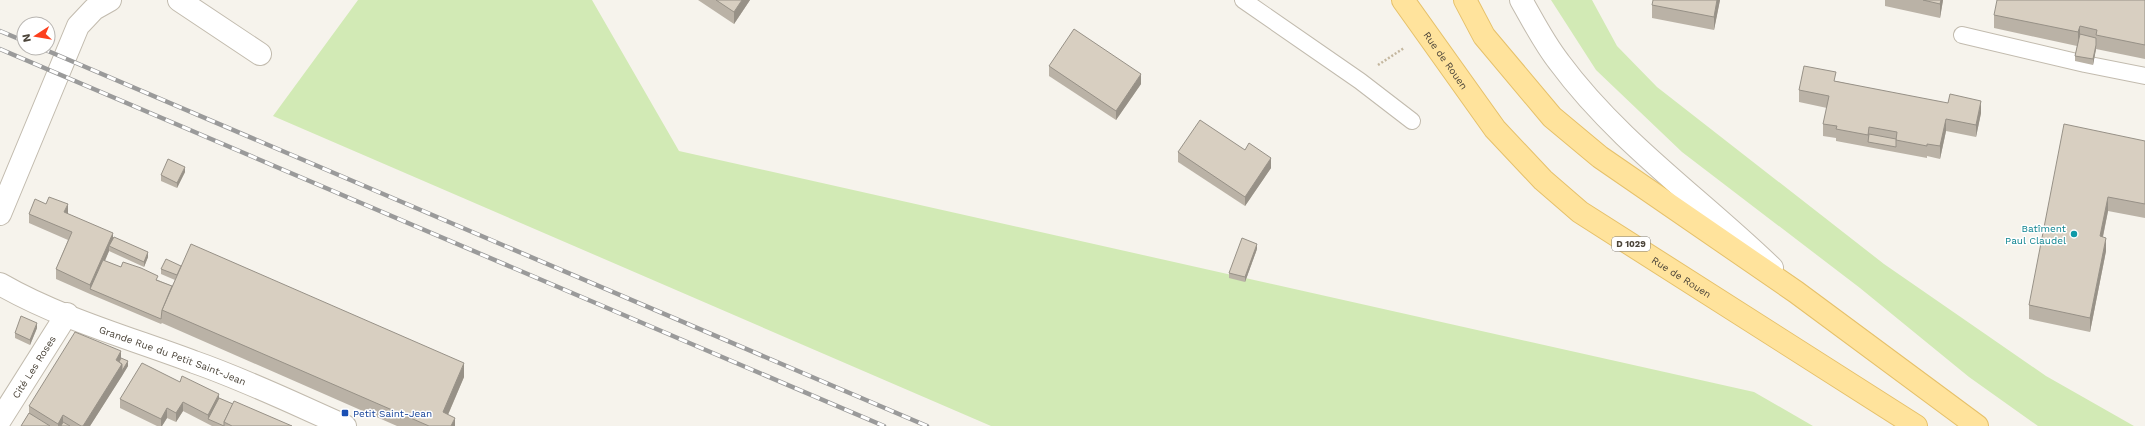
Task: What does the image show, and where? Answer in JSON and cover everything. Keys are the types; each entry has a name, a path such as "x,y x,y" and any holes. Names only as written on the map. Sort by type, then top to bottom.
{"main road":[{"name":"Rue de Rouen","path":"1403,0 1495,129 1543,180 1580,212 1916,426"},
{"path":"1465,0 1484,36 1552,117 1600,157 1796,292 1977,426"}],"street":[{"path":"0,214 78,26 94,9 110,0"},
{"path":"179,0 260,54"},
{"path":"1521,0 1558,62 1602,113 1661,169 1732,230 1796,292"},
{"name":"Grande Rue du Petit Saint-Jean","path":"0,284 22,297 196,362 345,426"},
{"name":"Cité Les Roses","path":"0,420 67,314"}],"lane":[{"path":"1243,0 1360,81 1412,121"},
{"path":"1962,34 2085,64 2145,76"}],"path":[{"path":"1360,81 1380,63 1406,47"}],"green space":[{"path":"358,0 592,0 679,151 1754,392 1813,426 991,426 273,116"},
{"path":"1551,0 1592,0 1617,46 1657,87 1884,264 2046,376 2134,426 2038,426 1969,377 1860,288 1682,152 1596,70"}],"building":[{"path":"716,0 742,0 734,12"},
{"path":"1653,0 1717,0 1714,17 1652,5"},
{"path":"1923,0 1941,0 1940,4"},
{"path":"1997,0 2145,0 2145,45 2096,35 2097,30 2080,26 2078,32 1994,15"},
{"path":"1074,29 1141,74 1116,111 1049,66"},
{"path":"2080,34 2096,38 2093,59 2075,56"},
{"path":"1804,66 1836,72 1834,81 1948,103 1950,94 1981,101 1976,125 1946,119 1940,146 1927,144 1927,146 1896,140 1897,132 1869,127 1868,135 1836,129 1837,126 1823,124 1829,96 1799,90"},
{"path":"1200,120 1245,150 1249,143 1271,158 1245,197 1178,152"},
{"name":"Batîment Paul Claudel","path":"2064,124 2145,141 2145,204 2108,197 2100,236 2106,238 2090,318 2029,305"},
{"path":"1869,134 1896,139 1896,147 1868,142"},
{"path":"168,159 185,167 177,183 161,175"},
{"path":"49,197 68,204 64,212 113,233 90,285 56,269 72,232 29,214 35,199 46,204"},
{"path":"114,237 148,252 144,262 109,246"},
{"path":"1242,238 1257,244 1245,277 1229,273"},
{"path":"191,244 464,363 443,412 455,418 451,426 429,426 162,310"},
{"path":"166,259 181,266 177,275 161,269"},
{"path":"103,260 121,267 123,262 141,268 158,276 156,280 172,286 162,310 161,319 90,289"},
{"path":"21,316 37,323 30,340 15,333"},
{"path":"75,332 121,351 116,360 122,364 83,426 63,415 58,424 29,406"},
{"path":"121,358 128,361 122,371 122,364 119,362"},
{"path":"142,363 180,382 182,376 219,394 208,415 183,402 176,413 167,408 161,419 120,399"},
{"path":"219,398 233,404 224,422 224,426 208,419"},
{"path":"234,401 292,426 232,426 224,422"},
{"path":"29,413 50,426 21,426"},
{"path":"63,422 70,426 61,426"}],"railway":[{"path":"0,31 16,38"},
{"path":"0,49 884,426"},
{"path":"56,54 927,426"}],"place":[{"name":"Batîment Paul Claudel","path":"2074,234"},
{"name":"Petit Saint-Jean","path":"345,413"}]}
